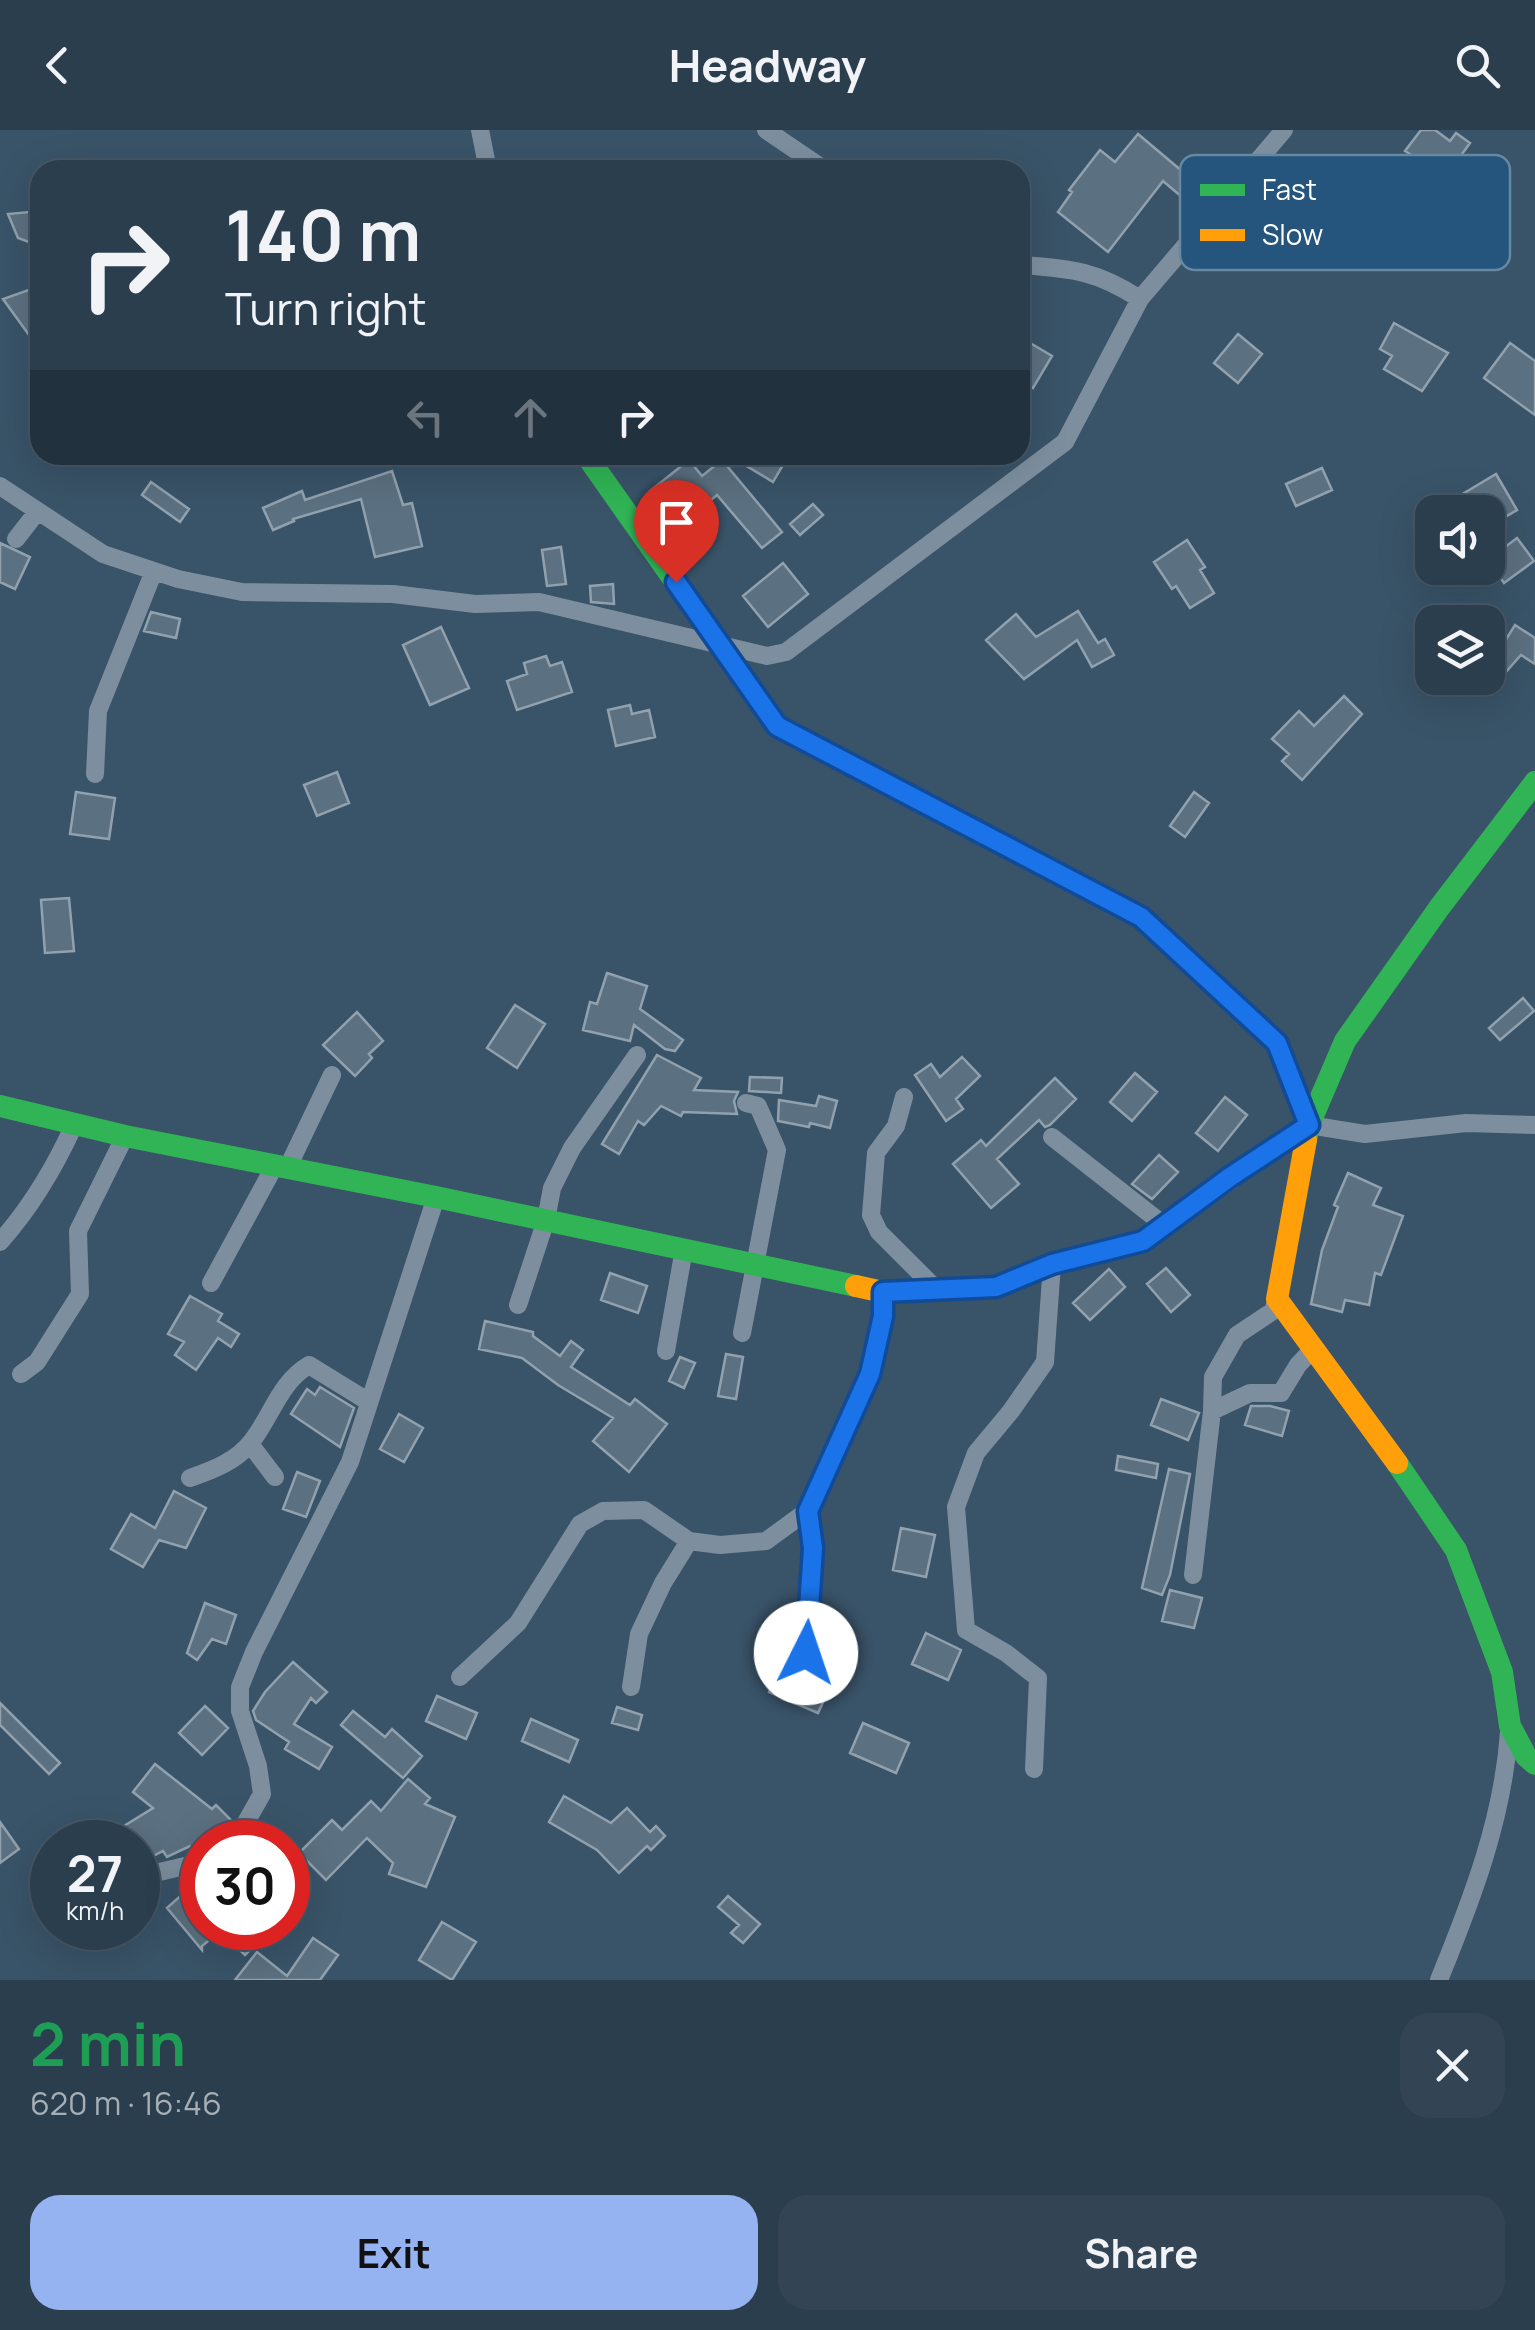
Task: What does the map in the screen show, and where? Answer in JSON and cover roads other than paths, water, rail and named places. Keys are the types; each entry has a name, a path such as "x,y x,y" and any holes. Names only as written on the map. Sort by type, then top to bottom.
{"street":[{"path":"480,130 486,160"},
{"path":"766,130 810,160"},
{"path":"1263,155 1284,130"},
{"path":"0,486 103,554 242,592 393,594 475,604 539,602 767,656 786,652 1065,442 1140,300 1180,253"},
{"path":"1030,266 1066,268 1109,280 1140,300"},
{"path":"593,465 777,726 1141,917 1277,1043 1309,1125"},
{"path":"16,539 38,512"},
{"path":"95,774 98,712 154,571"},
{"path":"1193,1574 1212,1411 1212,1376 1237,1335 1273,1311 1278,1300 1309,1125 1345,1040 1535,782"},
{"path":"518,1305 546,1220 552,1188 572,1148 637,1054"},
{"path":"211,1283 332,1074"},
{"path":"904,1097 896,1126 876,1153 870,1215 879,1232 938,1290"},
{"path":"742,1333 777,1150 758,1106 746,1104"},
{"path":"0,1106 125,1136 883,1292 996,1287 1052,1264 1143,1241 1309,1125 1365,1134 1466,1123 1535,1125"},
{"path":"0,1242 53,1171 74,1125"},
{"path":"21,1374 36,1362 80,1294 78,1231 125,1136"},
{"path":"1052,1137 1164,1226"},
{"path":"247,1820 262,1794 258,1766 240,1711 240,1687 350,1462 436,1197"},
{"path":"666,1350 684,1248"},
{"path":"1034,1769 1038,1678 1006,1653 966,1630 956,1508 976,1453 1045,1362 1052,1264"},
{"path":"460,1677 518,1623 580,1524 603,1511 644,1510 688,1541 720,1545 766,1541 808,1511 870,1374 883,1316 883,1292"},
{"path":"1278,1300 1422,1497 1456,1550 1502,1672 1510,1726 1506,1779 1478,1882 1439,1980"},
{"path":"1212,1411 1250,1393 1281,1393 1314,1348"},
{"path":"190,1478 219,1468 250,1444 293,1374 309,1365 369,1402"},
{"path":"250,1444 275,1478"},
{"path":"806,1653 813,1548 808,1511"},
{"path":"630,1687 638,1634 688,1541"},
{"path":"1510,1726 1526,1756 1535,1764"}]}
